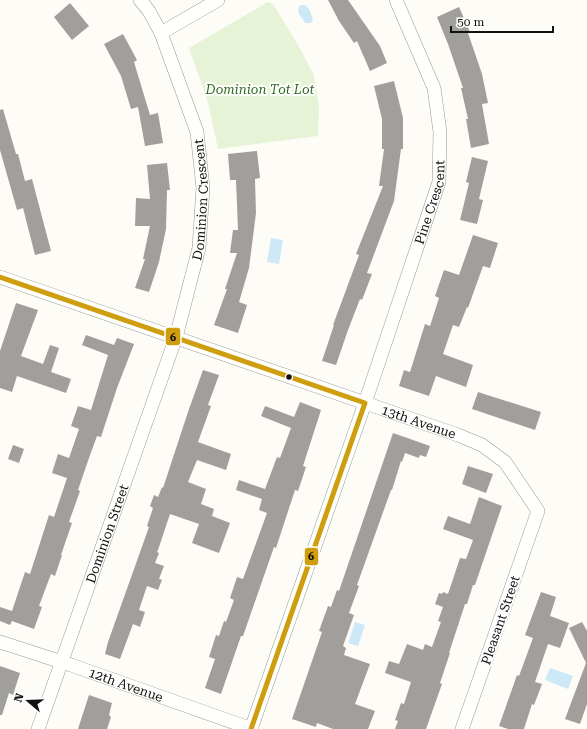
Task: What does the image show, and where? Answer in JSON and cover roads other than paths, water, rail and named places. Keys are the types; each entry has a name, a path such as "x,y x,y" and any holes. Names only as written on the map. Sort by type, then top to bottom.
{"street":[{"name":"Dominion Crescent","path":"140,0 149,10 161,33 196,132 203,188 199,248 176,337"},
{"path":"161,33 218,0"},
{"name":"Pine Crescent","path":"251,729 365,403 440,182 440,132 434,88 396,0"},
{"name":"13th Avenue","path":"0,277 458,435 482,445 505,462 538,511"},
{"name":"Dominion Street","path":"38,729 176,337"},
{"name":"Pleasant Street","path":"462,729 538,511"},
{"name":"12th Avenue","path":"0,642 62,662 251,729"}],"water":[{"path":"300,5 305,5 309,9 313,19 311,23 305,23 301,17 298,10"},
{"path":"271,238 283,240 279,264 267,262"},
{"path":"355,622 365,625 358,646 348,643"},
{"path":"550,668 573,676 568,689 545,680"}],"park label":[{"name":"Dominion Tot Lot","path":"260,89"}]}
